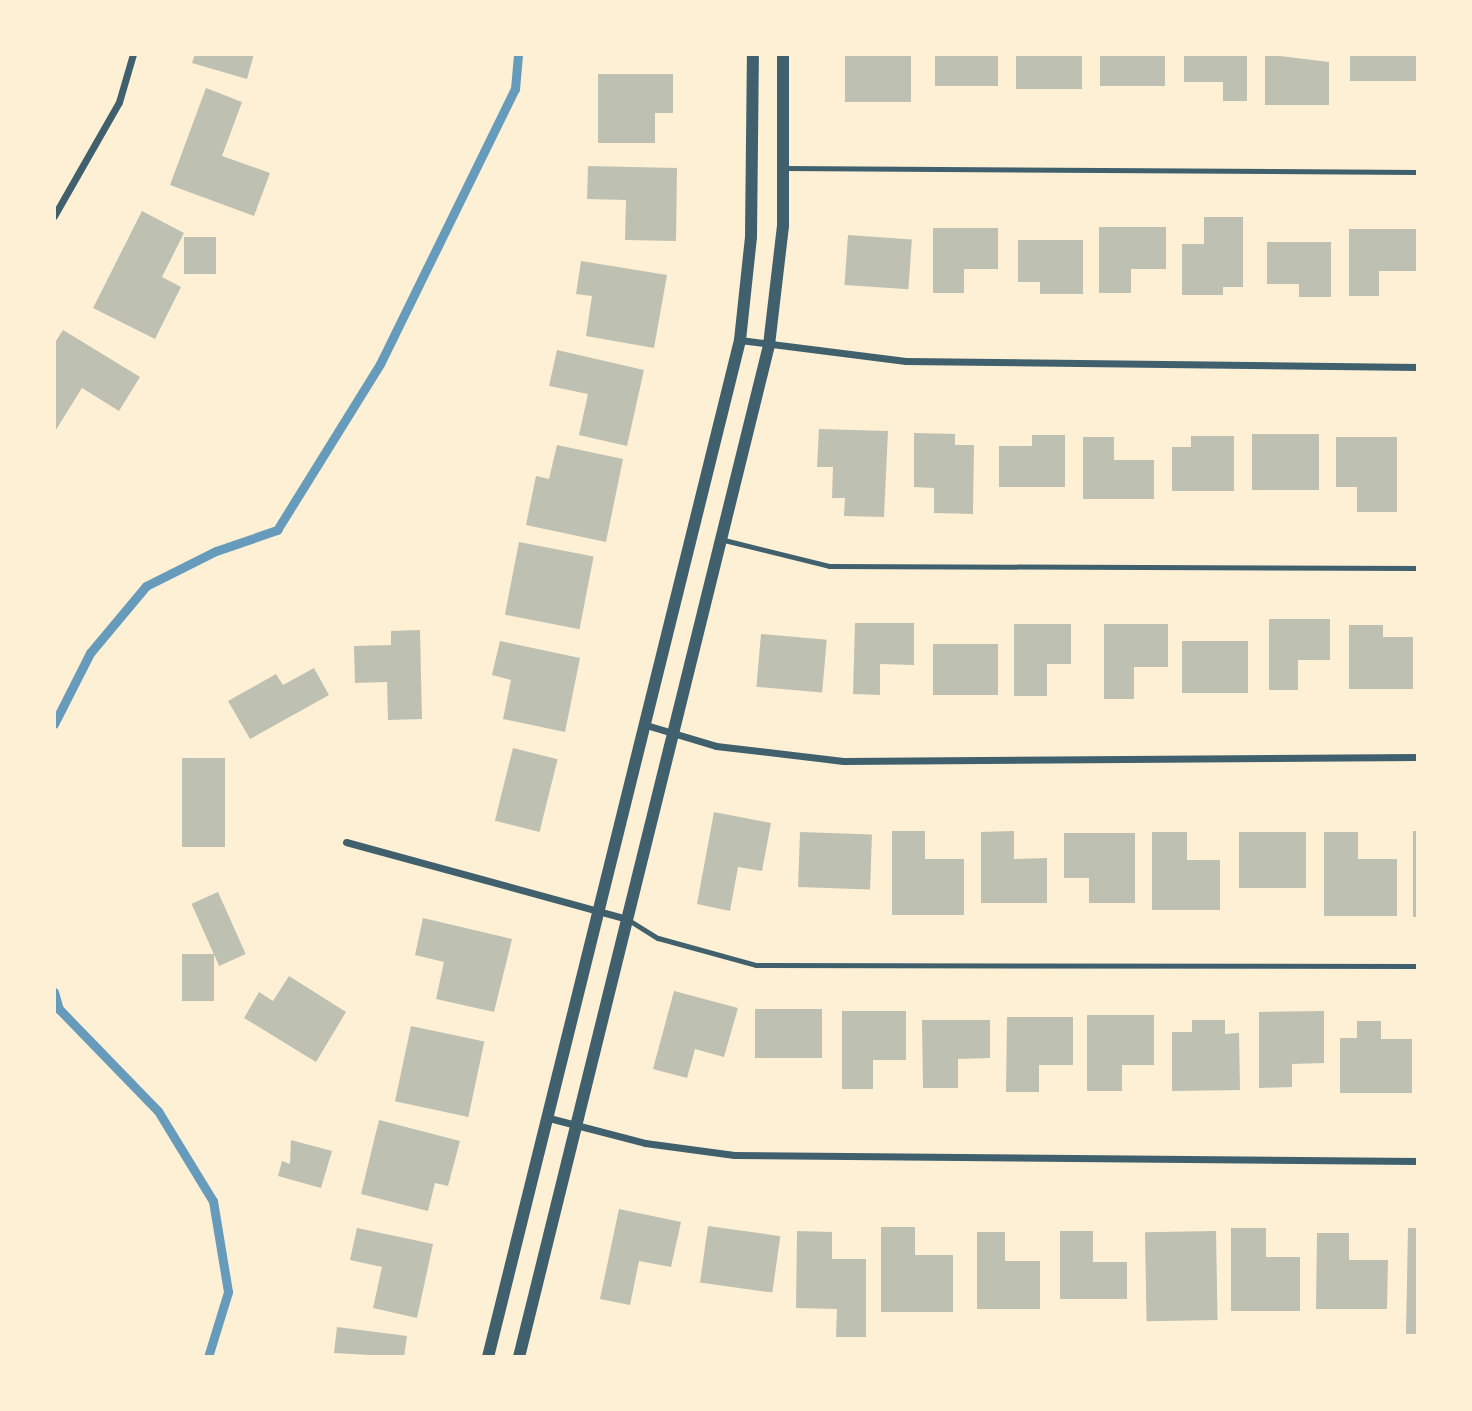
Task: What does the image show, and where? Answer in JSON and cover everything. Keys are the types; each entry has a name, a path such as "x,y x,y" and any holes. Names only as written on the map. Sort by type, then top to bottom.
{"street":[{"path":"54,216 119,102 133,54"},
{"path":"488,1357 740,340 751,237 753,54"},
{"path":"519,1357 724,540 769,345 784,168 783,54"},
{"path":"740,340 906,361 1418,367"},
{"path":"646,725 781,757 843,761 1418,757"},
{"path":"346,842 600,908 627,919"},
{"path":"549,1118 577,1126 734,1155 1418,1161"}],"lane":[{"path":"784,168 1418,172"},
{"path":"724,540 829,566 1418,568"},
{"path":"627,919 658,938 756,965 1418,966"}],"building":[{"path":"195,54 254,54 247,79 192,63"},
{"path":"845,54 911,54 911,102 845,102"},
{"path":"935,54 998,54 998,86 935,86"},
{"path":"1016,54 1082,54 1082,89 1016,89"},
{"path":"1100,54 1165,54 1165,86 1100,86"},
{"path":"1184,54 1247,54 1247,101 1223,101 1223,82 1184,82"},
{"path":"1265,54 1329,62 1329,105 1265,105"},
{"path":"1350,54 1416,54 1416,81 1350,81"},
{"path":"598,74 673,74 673,113 655,113 655,143 598,143"},
{"path":"206,88 242,102 222,156 270,173 254,216 170,185"},
{"path":"588,166 677,168 676,241 625,240 626,200 587,199"},
{"path":"142,211 184,233 162,277 181,287 155,339 93,308"},
{"path":"1204,217 1243,217 1243,287 1223,287 1223,295 1182,295 1182,244 1204,244"},
{"path":"1099,227 1166,227 1166,269 1131,269 1131,293 1099,293"},
{"path":"933,228 998,228 998,269 964,269 964,293 933,293"},
{"path":"1349,229 1416,229 1416,271 1379,271 1379,296 1349,296"},
{"path":"848,235 912,239 908,289 845,285"},
{"path":"184,237 216,237 216,274 184,274"},
{"path":"1018,240 1083,240 1083,294 1040,294 1040,282 1018,282"},
{"path":"1267,242 1331,242 1331,297 1299,297 1299,284 1267,284"},
{"path":"581,261 667,275 654,348 586,336 592,296 576,294"},
{"path":"63,330 140,377 119,411 82,388 54,433 54,344"},
{"path":"557,350 644,370 627,446 579,435 588,394 549,386"},
{"path":"819,429 888,431 884,517 844,516 845,498 832,498 833,467 817,467"},
{"path":"914,433 955,434 955,445 974,445 973,514 934,513 934,488 914,487"},
{"path":"1252,434 1319,434 1319,490 1252,490"},
{"path":"1032,435 1065,435 1065,487 999,487 999,446 1032,446"},
{"path":"1191,436 1234,436 1234,491 1172,491 1172,447 1191,447"},
{"path":"1083,437 1114,437 1114,460 1154,460 1154,499 1083,499"},
{"path":"1336,437 1397,437 1397,512 1357,512 1357,487 1336,487"},
{"path":"557,445 623,459 606,542 526,525 536,476 549,479"},
{"path":"519,542 594,557 579,629 505,615"},
{"path":"1269,619 1330,619 1330,660 1298,660 1298,690 1269,690"},
{"path":"855,623 914,623 914,665 880,664 880,695 853,694"},
{"path":"1014,624 1071,624 1071,664 1047,664 1047,696 1014,696"},
{"path":"1104,624 1168,624 1168,667 1134,667 1134,699 1104,699"},
{"path":"1349,625 1383,625 1383,637 1413,637 1413,689 1349,689"},
{"path":"420,630 422,719 388,720 387,682 355,683 354,646 391,645 391,631"},
{"path":"761,634 827,640 822,693 756,687"},
{"path":"500,641 580,658 565,732 503,719 511,680 492,675"},
{"path":"1182,641 1248,641 1248,693 1182,693"},
{"path":"933,644 998,644 998,695 933,695"},
{"path":"314,668 329,695 250,739 228,701 276,674 283,685"},
{"path":"513,748 558,759 539,832 495,821"},
{"path":"182,758 225,758 225,847 182,847"},
{"path":"714,812 771,823 762,871 738,867 730,911 697,904"},
{"path":"892,831 925,831 925,859 964,859 964,915 892,915"},
{"path":"1014,831 1014,859 1047,858 1047,903 981,903 981,832"},
{"path":"1413,831 1418,831 1418,917 1413,917"},
{"path":"800,832 872,835 870,889 798,887"},
{"path":"1152,832 1187,832 1187,860 1220,860 1220,910 1152,910"},
{"path":"1239,832 1306,832 1306,888 1239,888"},
{"path":"1324,832 1358,832 1358,859 1397,859 1397,916 1324,916"},
{"path":"1064,833 1135,833 1135,903 1089,903 1089,878 1064,878"},
{"path":"218,892 246,954 219,966 192,904"},
{"path":"423,918 512,939 494,1012 436,999 444,962 415,955"},
{"path":"182,954 214,954 214,1001 182,1001"},
{"path":"289,976 346,1012 316,1062 244,1018 259,992 273,1001"},
{"path":"674,991 738,1008 724,1057 695,1049 687,1078 653,1069"},
{"path":"755,1009 822,1009 822,1058 755,1058"},
{"path":"842,1011 906,1011 906,1060 873,1060 873,1089 842,1089"},
{"path":"1324,1011 1324,1063 1292,1064 1292,1087 1259,1088 1259,1012"},
{"path":"1087,1015 1154,1015 1154,1065 1122,1065 1122,1091 1087,1091"},
{"path":"1007,1017 1073,1017 1073,1065 1039,1065 1039,1092 1006,1092"},
{"path":"922,1020 990,1020 990,1058 958,1059 958,1088 923,1088"},
{"path":"1192,1020 1225,1020 1225,1034 1239,1033 1240,1090 1172,1091 1172,1032 1192,1032"},
{"path":"1357,1021 1381,1021 1381,1039 1412,1039 1412,1093 1340,1093 1340,1038 1357,1038"},
{"path":"411,1026 484,1042 468,1117 395,1101"},
{"path":"379,1120 460,1141 448,1186 435,1183 428,1211 361,1194"},
{"path":"291,1140 332,1151 321,1188 278,1176 282,1161 290,1164"},
{"path":"619,1209 681,1222 671,1267 639,1261 630,1305 600,1299"},
{"path":"708,1226 780,1236 772,1293 700,1282"},
{"path":"881,1227 915,1227 915,1255 953,1255 953,1312 881,1312"},
{"path":"357,1228 433,1244 417,1318 373,1308 382,1267 350,1260"},
{"path":"1231,1228 1266,1228 1266,1257 1300,1257 1300,1311 1231,1311"},
{"path":"1408,1228 1418,1228 1418,1334 1406,1334"},
{"path":"797,1231 832,1232 832,1259 866,1259 866,1337 836,1337 837,1309 796,1308"},
{"path":"1060,1231 1093,1231 1093,1262 1127,1262 1127,1299 1060,1299"},
{"path":"1216,1231 1218,1320 1147,1321 1145,1232"},
{"path":"977,1232 1005,1232 1005,1261 1040,1261 1040,1309 977,1309"},
{"path":"1317,1233 1349,1233 1349,1260 1388,1260 1387,1309 1316,1309"},
{"path":"337,1327 407,1336 404,1357 334,1353"}],"waterway":[{"path":"54,724 90,653 146,586 216,551 277,530 380,364 515,89 518,54"},
{"path":"54,992 59,1009 158,1111 213,1201 228,1292 208,1357"}]}
